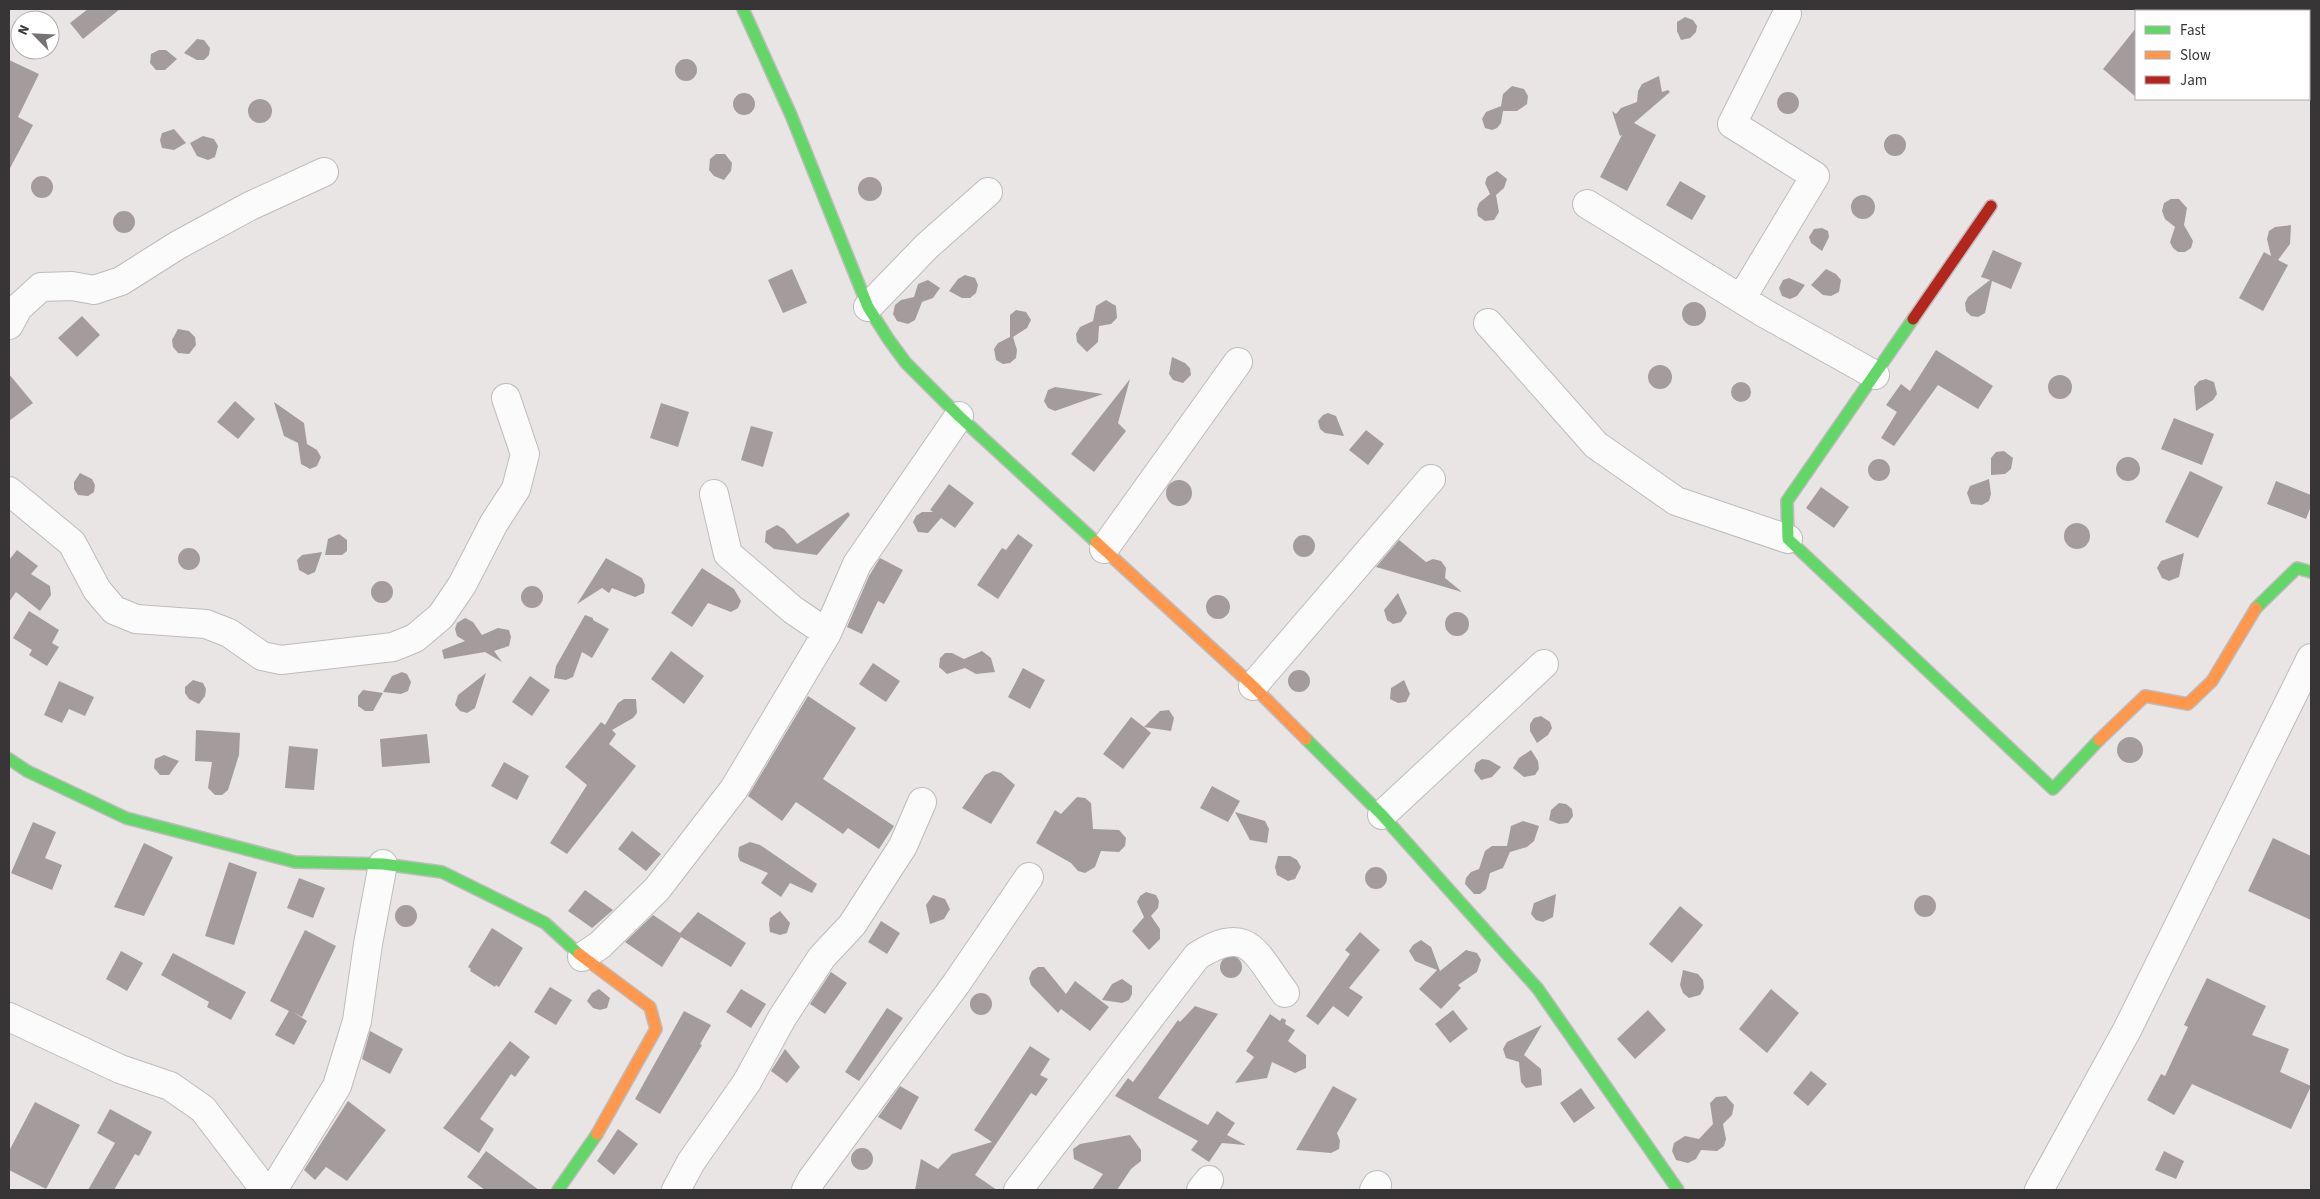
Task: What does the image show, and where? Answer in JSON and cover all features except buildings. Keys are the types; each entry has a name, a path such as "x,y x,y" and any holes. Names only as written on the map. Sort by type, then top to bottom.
{"street":[{"path":"743,9 757,36 795,123 868,307 906,363 958,416 1253,686 1382,815 1538,989 1678,1190"},
{"path":"1741,299 1815,176 1732,124 1786,14"},
{"path":"9,325 18,308 40,287 72,286 94,290 121,282 178,245 250,206 324,172"},
{"path":"868,307 927,246 988,192"},
{"path":"1587,204 1741,299 1875,375"},
{"path":"1788,540 1787,500 1991,206"},
{"path":"1488,323 1596,446 1676,501 1788,540 2053,789 2112,726 2146,696 2188,704 2212,681 2256,608 2297,568 2311,572"},
{"path":"1104,549 1238,362"},
{"path":"9,491 72,543 97,590 114,610 136,619 206,624 229,633 262,656 281,660 394,647 415,638 440,616 462,585 494,523 516,488 525,454 506,398"},
{"path":"582,957 600,945 657,889 734,789 826,633 857,564 958,416"},
{"path":"1253,686 1431,479"},
{"path":"714,494 728,554 793,610 826,633"},
{"path":"2039,1190 2128,1030 2311,658"},
{"path":"1382,815 1544,664"},
{"path":"9,758 28,772 126,818 295,862 383,864 442,872 545,923 582,957 650,1007 656,1029 600,1130 558,1190"},
{"path":"676,1190 691,1162 747,1082 782,1018 822,957 852,925 898,854 922,802"},
{"path":"273,1190 337,1086 357,1021 368,944 383,864"},
{"path":"806,1190 812,1179 956,984 1029,877"},
{"path":"1018,1190 1197,956 1214,945 1236,940 1252,947 1285,992"},
{"path":"9,1017 120,1069 170,1086 203,1109 265,1190"}],"traffic: fast":[{"path":"743,9 791,115 868,307 889,340 906,363 959,416 1096,542"},
{"path":"1913,319 1787,501 1788,539 2053,789 2099,740"},
{"path":"2256,608 2297,568 2311,572"},
{"path":"1306,739 1382,815 1538,989 1678,1190"},
{"path":"9,759 27,771 126,818 295,862 383,864 442,872 545,923 579,954"},
{"path":"558,1190 597,1134"}],"traffic: slow":[{"path":"1096,542 1253,686 1306,739"},
{"path":"2099,740 2145,696 2188,704 2212,681 2256,608"},
{"path":"579,954 650,1007 656,1029 597,1134"}],"traffic: jam":[{"path":"1913,319 1991,206"}]}
